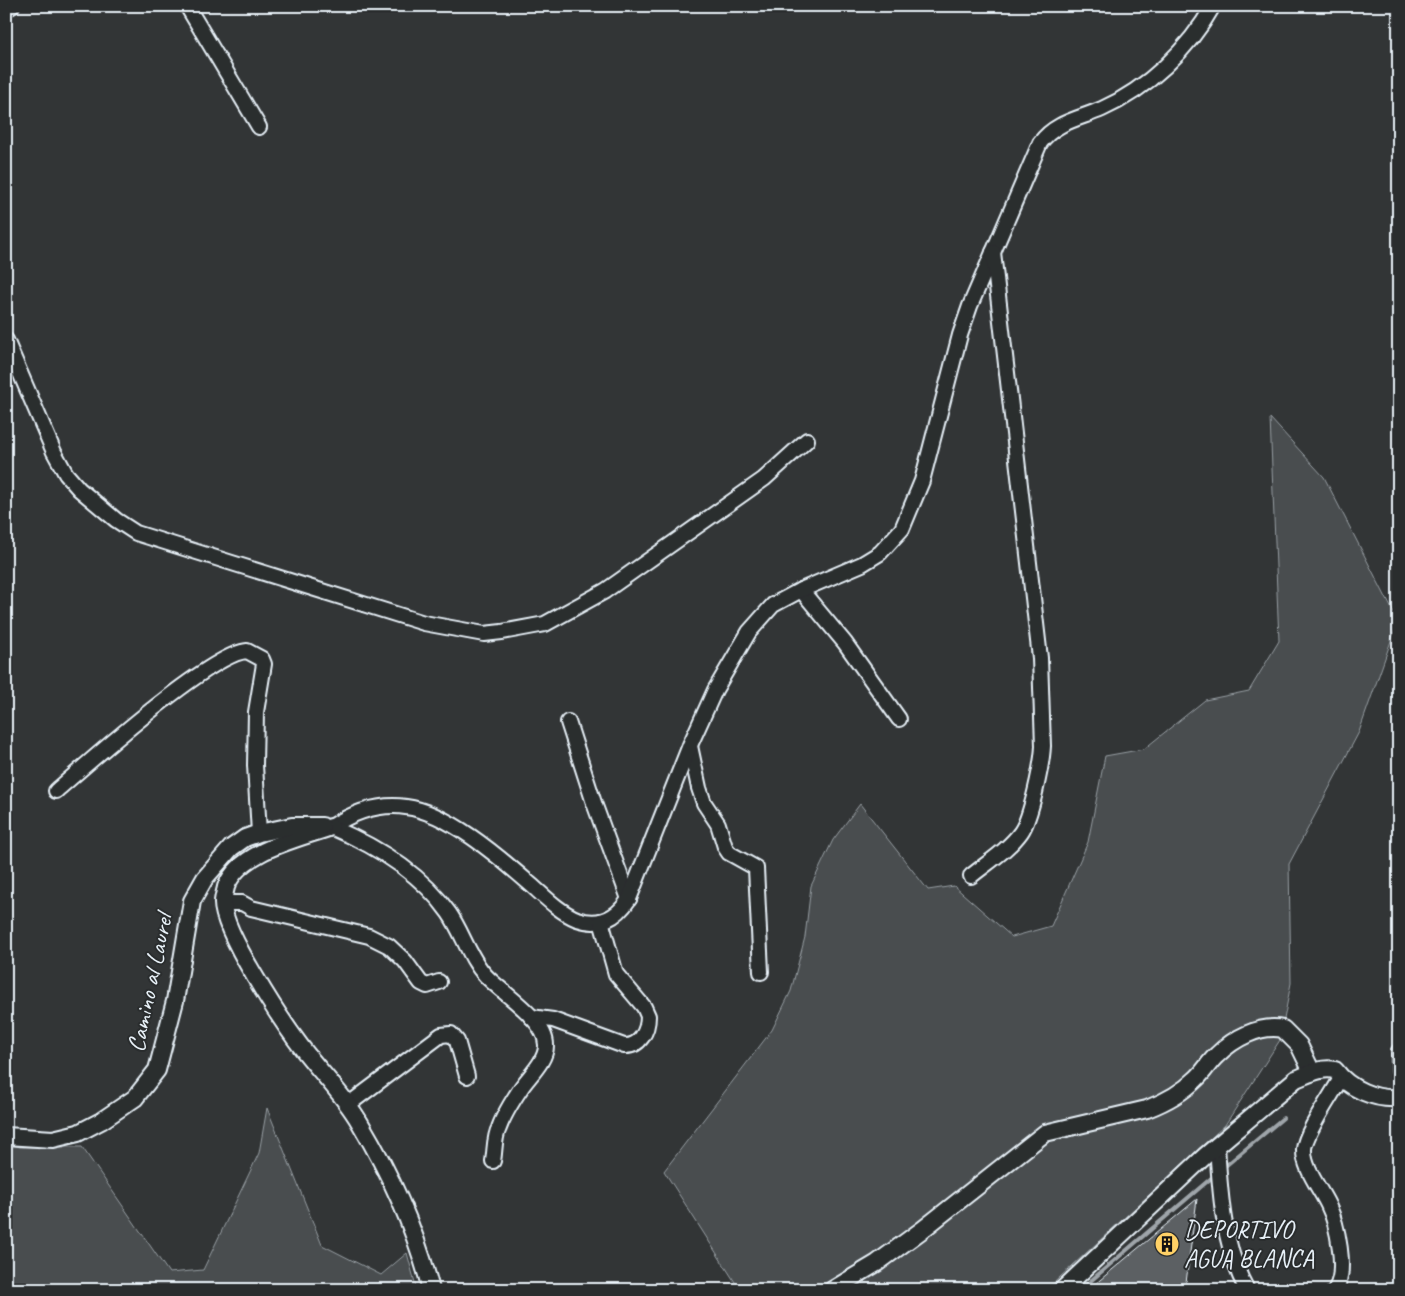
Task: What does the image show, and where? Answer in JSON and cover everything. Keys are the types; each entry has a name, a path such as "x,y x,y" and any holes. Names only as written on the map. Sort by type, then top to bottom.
{"main road":[{"name":"Camino al Laurel","path":"6,1136 53,1139 78,1133 101,1121 135,1098 157,1070 175,1001 192,901 205,878 231,848 258,833 292,826 331,827"},
{"path":"331,827 260,853 241,864 229,880 223,903 230,928 248,964 302,1048 349,1104 384,1166 419,1243 431,1290"},
{"path":"832,1290 877,1262 934,1221 1045,1133 1147,1110 1196,1079 1218,1054 1249,1034 1267,1028 1283,1029 1299,1045 1312,1072"},
{"path":"1062,1290 1218,1153 1288,1085 1312,1072 1335,1070 1341,1078 1354,1088 1376,1096 1399,1098"}],"street":[{"path":"6,9 12,6"},
{"path":"187,6 259,127"},
{"path":"331,827 352,814 382,806 407,807 433,814 494,853 562,910 578,920 601,921 614,917 629,899 690,745 715,690 749,632 769,608 801,590 862,564 880,553 902,530 922,481 960,335 1035,152 1046,136 1060,125 1102,109 1140,86 1174,58 1213,6"},
{"path":"971,876 1014,840 1025,824 1042,758 1043,746 1040,658 993,252"},
{"path":"6,340 54,452 66,474 79,489 116,520 136,533 424,623 484,634 545,624 605,591 764,478 807,440"},
{"path":"801,590 845,643 899,720"},
{"path":"56,791 183,686 223,660 247,651 262,659 264,664 256,712 255,765 258,833"},
{"path":"568,722 629,899"},
{"path":"690,745 704,803 718,824 726,847 732,855 753,864 758,872 761,972"},
{"path":"331,827 363,841 415,876 429,889 449,913 485,975 507,992 531,1017 546,1043 546,1052 521,1087 498,1128 493,1161"},
{"path":"223,903 242,903 270,913 370,936 389,946 405,961 421,983 427,986 439,982"},
{"path":"531,1017 553,1020 624,1046 630,1047 638,1043 643,1034 648,1016 644,1007 616,974 601,921"},
{"path":"349,1104 441,1036 451,1034 457,1041 467,1076"},
{"path":"1399,1051 1399,1071"},
{"path":"1335,1290 1341,1267 1338,1237 1328,1205 1308,1167 1304,1150 1308,1136 1341,1078"},
{"path":"1218,1153 1220,1181 1231,1247 1237,1269 1247,1290"}],"shaded area":[{"path":"1270,418 1324,477 1398,621 1359,732 1289,864 1291,983 1280,1040 1225,1125 1046,1290 740,1290 664,1171 772,1030 791,991 805,937 811,886 833,840 860,804 928,890 954,886 1012,937 1051,926 1088,842 1105,756 1144,749 1205,700 1249,691 1279,641"},
{"path":"267,1108 322,1245 381,1275 407,1253 417,1290 6,1290 6,1143 20,1147 82,1147 169,1273 203,1270 259,1153"}],"building":[{"name":"DEPORTIVO AGUA BLANCA","path":"1197,1199 1185,1290 1088,1290"}],"waterway":[{"path":"1223,1168 1283,1118"},
{"path":"1080,1290 1216,1174"}],"place":[{"name":"DEPORTIVO AGUA BLANCA","path":"1167,1244"}]}
